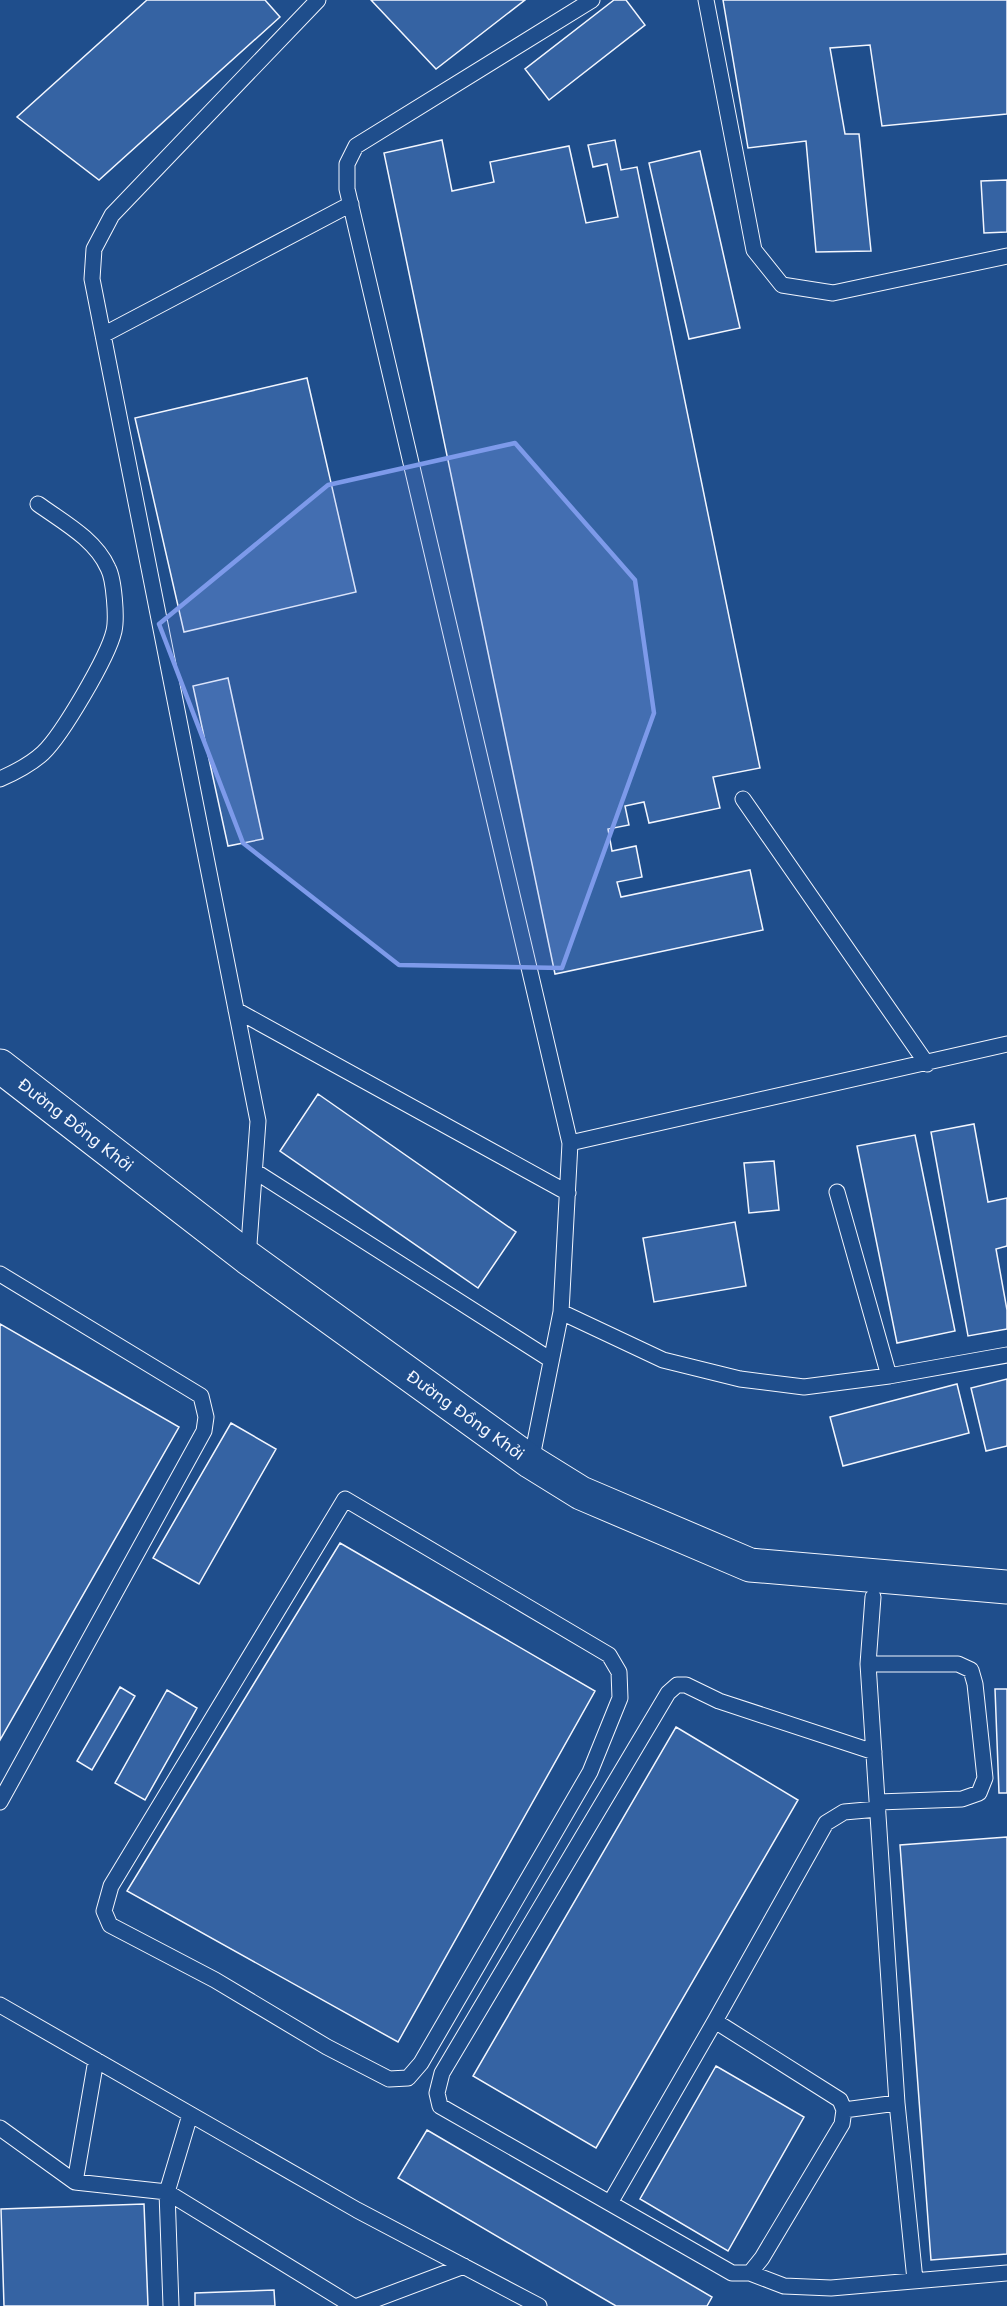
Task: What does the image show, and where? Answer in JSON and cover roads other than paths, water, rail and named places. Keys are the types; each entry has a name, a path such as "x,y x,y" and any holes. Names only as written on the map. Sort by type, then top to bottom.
{"main road":[{"name":"Đường Đồng Khởi","path":"0,1066 248,1258 531,1462 581,1492 750,1565 1007,1587"}],"lane":[{"path":"248,1258 258,1121 92,279 94,249 112,215 318,0"},
{"path":"531,1462 561,1312 570,1143 347,189 347,164 356,146 592,0"},
{"path":"706,0 754,250 782,285 833,292 1007,256"},
{"path":"103,335 351,204"},
{"path":"0,779 23,769 44,753 59,734 106,653 114,630 115,612 110,570 97,548 38,504"},
{"path":"743,799 927,1064"},
{"path":"236,1010 568,1193"},
{"path":"570,1143 927,1064 1007,1044"},
{"path":"256,1172 551,1360"},
{"path":"837,1192 889,1376"},
{"path":"0,1274 201,1396 206,1416 204,1431 0,1802"},
{"path":"561,1312 663,1359 740,1379 804,1388 1007,1355"},
{"path":"345,1499 609,1655 619,1672 620,1698 590,1772 422,2063 408,2078 389,2079 327,2047 215,1980 110,1925 104,1911 111,1886 345,1499"},
{"path":"873,1597 868,1664 897,2103 915,2280"},
{"path":"610,2203 826,1823 844,1812 878,1805 962,1798 979,1792 985,1778 975,1684 971,1670 958,1664 868,1664"},
{"path":"874,1752 719,1701 687,1685 677,1685 668,1693 442,2073 437,2093 440,2106 732,2273 750,2273 784,2286 831,2288 1007,2273"},
{"path":"0,2005 357,2210 539,2306"},
{"path":"715,2021 840,2100 844,2110 842,2124 762,2258 750,2273"},
{"path":"75,2182 96,2060"},
{"path":"844,2110 897,2103"},
{"path":"171,2306 167,2192 190,2115"},
{"path":"0,2128 75,2182 167,2192 353,2306"},
{"path":"358,2306 464,2266"}]}
